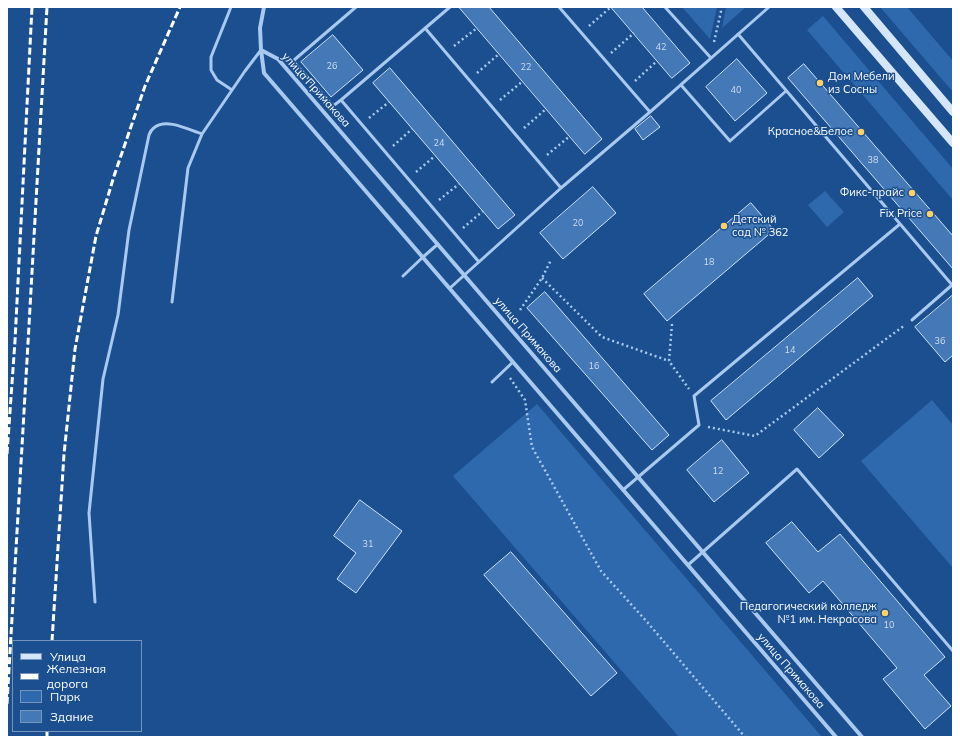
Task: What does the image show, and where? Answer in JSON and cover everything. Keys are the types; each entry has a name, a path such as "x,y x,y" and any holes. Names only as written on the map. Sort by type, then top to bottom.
{"main road":[{"path":"836,7 953,143"},
{"path":"864,7 953,112"}],"street":[{"path":"260,50 260,28 264,7"},
{"name":"улица Примакова","path":"260,50 278,59 862,737"},
{"name":"улица Примакова","path":"260,50 264,73 836,737"}],"lane":[{"path":"232,7 211,58 211,70 217,80 232,90"},
{"path":"356,7 293,61 333,106 450,7"},
{"path":"559,7 650,112"},
{"path":"665,7 711,58"},
{"path":"450,288 561,188 769,7"},
{"path":"425,28 561,188"},
{"path":"738,34 952,285 911,320"},
{"path":"172,302 188,168 202,134 260,50"},
{"path":"681,85 730,141 786,91"},
{"path":"341,100 479,262"},
{"path":"95,602 89,513 103,387 118,315 129,230 149,135 154,127 162,124 172,124 202,134"},
{"path":"623,490 699,425 694,396 900,224"},
{"path":"403,276 438,244"},
{"path":"492,382 513,362"},
{"path":"688,565 797,469 953,651"}],"path":[{"path":"581,33 611,7"},
{"path":"711,58 722,7"},
{"path":"445,53 477,28"},
{"path":"604,59 634,34"},
{"path":"469,80 499,54"},
{"path":"628,87 657,61"},
{"path":"492,107 522,81"},
{"path":"361,124 389,102"},
{"path":"516,135 546,109"},
{"path":"386,152 412,129"},
{"path":"539,162 570,136"},
{"path":"408,178 435,156"},
{"path":"432,206 459,184"},
{"path":"455,234 483,212"},
{"path":"520,310 542,278 551,260"},
{"path":"542,278 602,337 669,361 694,396"},
{"path":"702,426 755,436 911,320"},
{"path":"669,361 672,324"},
{"path":"504,370 525,400 532,447 602,571 745,737"}],"green space":[{"path":"682,7 717,7 710,39"},
{"path":"726,7 746,7 722,28"},
{"path":"880,7 907,7 953,61 953,92"},
{"path":"823,16 953,169 953,200 807,30"},
{"path":"825,191 844,212 827,227 808,205"},
{"path":"932,400 953,425 953,568 861,461"},
{"path":"537,404 822,737 679,737 453,476"}],"building":[{"path":"459,7 489,7 602,139 585,154"},
{"path":"611,7 642,7 690,63 672,78"},
{"path":"333,35 363,70 331,97 301,62"},
{"path":"737,59 767,93 735,121 706,87"},
{"path":"804,64 953,236 953,269 788,78"},
{"path":"390,68 515,215 498,229 373,83"},
{"path":"651,116 660,127 643,140 635,129"},
{"path":"593,187 616,213 563,259 540,233"},
{"path":"751,203 774,230 667,321 644,294"},
{"path":"858,278 873,296 726,420 711,401"},
{"path":"545,292 669,435 652,450 527,308"},
{"path":"953,295 953,355 945,362 915,327"},
{"path":"818,408 844,435 819,458 794,430"},
{"path":"722,440 749,473 714,502 687,470"},
{"path":"360,500 402,531 356,593 337,579 356,553 334,536"},
{"path":"792,522 818,552 840,534 945,657 924,675 951,706 925,729 883,679 897,668 823,581 809,593 766,543"},
{"path":"511,552 617,673 591,696 484,575"}],"railway":[{"path":"7,454 15,341 32,7"},
{"path":"7,704 47,7"},
{"path":"52,640 64,454 75,349 96,236 114,176 145,86 180,7"},
{"path":"47,732 47,737"}],"place":[{"name":"Дом Мебели из Сосны","path":"820,83"},
{"name":"Красное&Белое","path":"861,132"},
{"name":"Фикс-прайс","path":"912,193"},
{"name":"Fix Price","path":"930,214"},
{"name":"Детский сад № 362","path":"724,226"},
{"name":"Педагогический колледж №1 им. Некрасова","path":"885,613"}]}
